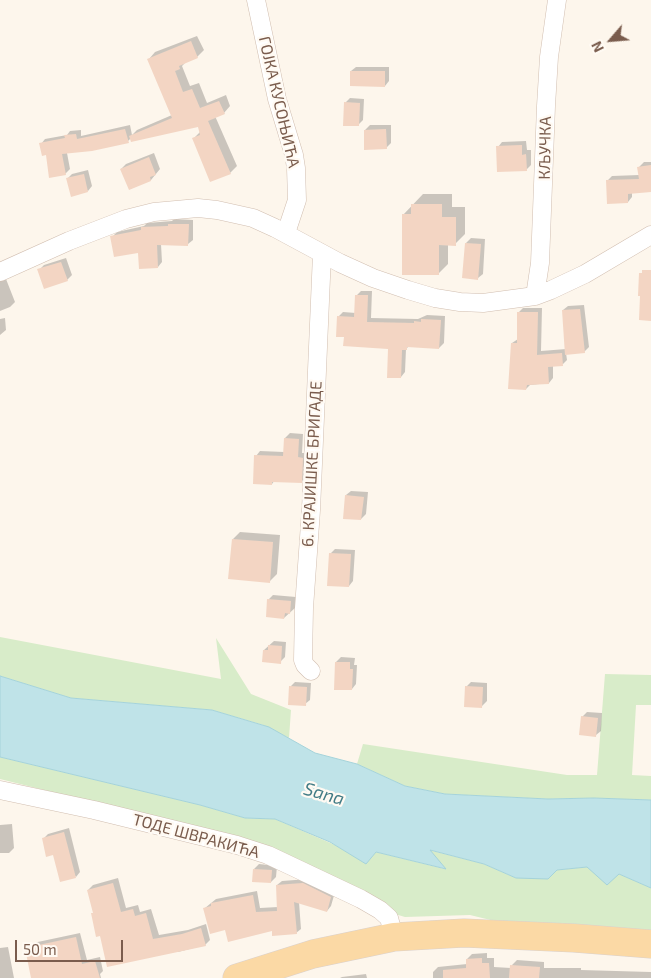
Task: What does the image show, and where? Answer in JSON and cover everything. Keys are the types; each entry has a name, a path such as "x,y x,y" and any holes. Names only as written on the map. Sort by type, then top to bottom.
{"main road":[{"path":"237,978 313,954 394,938 464,933 651,944"}],"street":[{"name":"ГОЈКА КУСОЊИЋА","path":"256,0 277,99 294,155 296,168 298,200 286,233"},
{"name":"КЉУЧКА","path":"535,296 540,263 549,57 557,0"},
{"path":"0,272 102,227 126,219 154,212 179,209 217,210 253,218 286,233 322,254 377,279 436,298 483,303 535,296 585,274 651,235"},
{"name":"6. КРАЈИШКЕ БРИГАДЕ","path":"311,671 305,665 304,660 304,608 311,510 322,254"},
{"name":"ТОДЕ ШВРАКИЋА","path":"0,790 94,810 237,845 268,855 380,910 389,918 394,938"}],"green space":[{"path":"0,637 221,679 216,638 251,694 291,710 289,738 263,725 212,710 71,698 0,676"},
{"path":"605,674 651,675 651,705 636,705 632,775 651,776 651,800 548,799 445,794 405,786 357,764 363,744 567,775 597,775"},
{"path":"0,757 200,805 245,818 275,819 335,845 366,863 376,852 445,869 429,850 484,864 516,878 557,870 587,867 619,874 651,888 651,935 507,924 470,915 405,917 395,914 314,873 124,810 0,779"}],"water":[{"name":"Sana","path":"0,676 71,698 212,710 269,727 315,753 357,764 405,786 445,794 548,799 651,800 651,888 619,874 607,885 587,867 557,870 548,879 516,878 484,864 430,850 446,869 376,852 366,864 330,842 275,819 245,818 200,805 0,757"}],"building":[{"path":"191,41 198,58 179,66 180,69 175,71 183,92 192,89 200,108 219,101 225,114 208,121 231,174 210,182 192,138 200,135 198,127 131,142 129,136 172,118 147,59"},
{"path":"350,71 385,71 385,87 350,86"},
{"path":"344,102 360,103 359,126 343,126"},
{"path":"125,129 129,143 92,151 62,154 66,175 49,178 46,155 42,156 39,143 65,138 64,135 76,134 77,139"},
{"path":"386,129 387,149 364,150 364,130"},
{"path":"522,145 522,155 526,154 527,171 497,172 496,146"},
{"path":"149,157 156,175 150,177 151,181 129,190 120,169"},
{"path":"651,165 651,192 628,194 628,203 607,204 606,180 639,179 637,167"},
{"path":"84,174 88,192 71,197 66,178"},
{"path":"411,204 442,204 442,217 456,217 456,246 439,245 439,275 402,275 402,214 411,214"},
{"path":"168,224 189,224 188,246 157,245 158,268 139,269 138,253 114,257 110,236 141,230 141,227 168,226"},
{"path":"465,243 481,244 478,280 462,278"},
{"path":"61,262 68,281 44,289 37,269"},
{"path":"642,270 651,270 651,321 639,320 639,273 642,273"},
{"path":"355,295 368,295 367,322 414,323 414,321 421,322 421,319 441,320 439,349 407,347 407,350 402,350 401,378 387,378 388,349 343,346 344,337 336,337 337,316 354,317"},
{"path":"580,309 585,353 565,355 562,310"},
{"path":"517,312 538,312 537,355 562,353 563,366 548,367 549,384 527,385 526,390 508,389 511,343 517,343"},
{"path":"284,438 299,439 298,457 303,458 302,483 272,482 272,485 253,484 254,455 283,456"},
{"path":"345,495 364,497 361,520 343,519"},
{"path":"232,539 273,542 270,583 228,579"},
{"path":"329,553 351,554 349,587 327,586"},
{"path":"267,599 291,601 290,614 285,613 284,619 266,617"},
{"path":"268,645 282,646 281,664 262,662 263,650 268,650"},
{"path":"335,662 350,662 350,669 353,669 352,690 334,690"},
{"path":"289,686 307,687 306,706 288,705"},
{"path":"465,686 483,687 482,708 464,707"},
{"path":"581,716 598,718 596,737 579,735"},
{"path":"64,832 76,878 60,882 53,855 46,857 42,838"},
{"path":"253,869 272,870 271,883 252,882"},
{"path":"113,883 121,912 133,909 135,916 146,913 153,939 182,934 201,928 206,946 107,967 100,936 96,937 91,913 93,913 87,890"},
{"path":"303,883 331,897 327,912 294,902 297,934 272,936 272,931 228,942 225,930 210,934 203,908 211,906 211,903 253,895 256,912 277,911 276,885"},
{"path":"76,937 82,964 95,961 100,978 31,978 25,948"},
{"path":"482,958 482,963 489,963 490,978 443,978 443,970 466,968 466,959"},
{"path":"510,965 540,967 539,978 509,978"}]}
